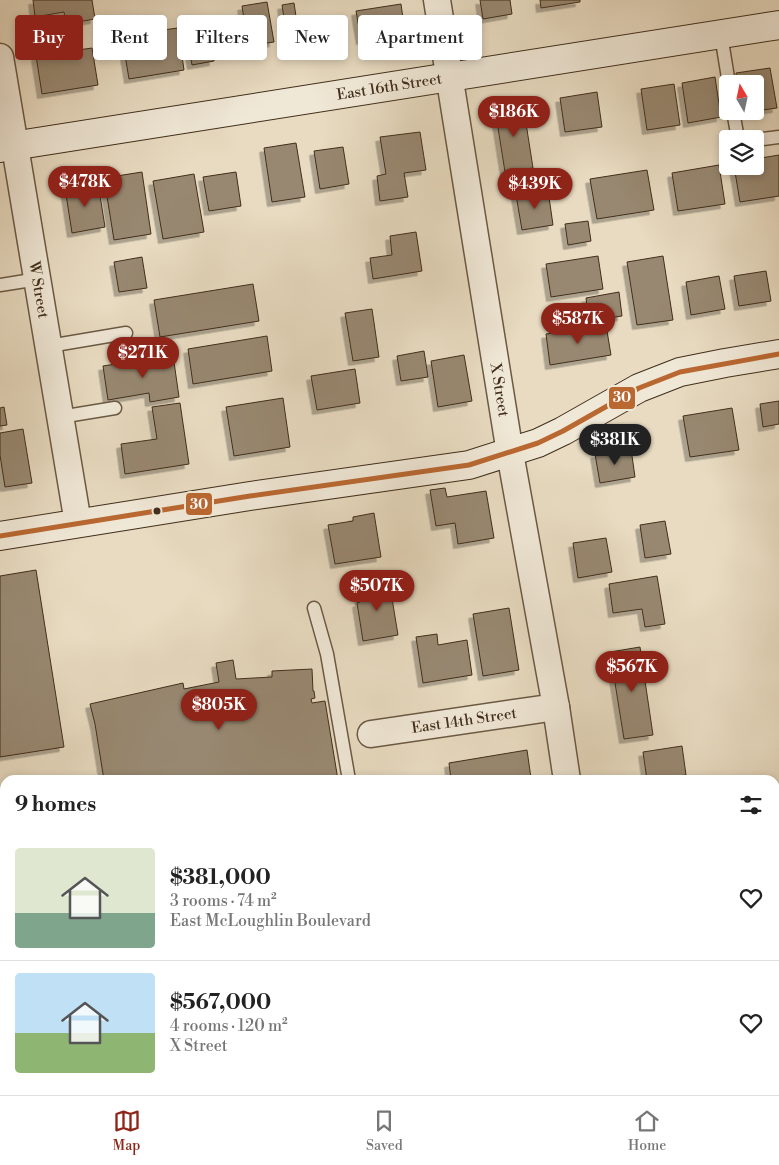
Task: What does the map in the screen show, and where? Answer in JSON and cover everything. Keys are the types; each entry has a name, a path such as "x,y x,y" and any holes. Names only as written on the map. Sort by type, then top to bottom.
{"street":[{"name":"X Street","path":"437,0 510,453 556,707 566,775"},
{"name":"East 16th Street","path":"8,147 779,26"},
{"name":"W Street","path":"0,57 8,147 38,279 78,523"},
{"path":"0,536 250,496 469,465 538,443 639,388 680,372 779,354"},
{"name":"East 14th Street","path":"372,734 556,707"}],"lane":[{"path":"721,35 728,75"},
{"path":"764,139 779,137"},
{"path":"0,285 38,279"},
{"path":"49,346 126,333"},
{"path":"60,417 115,408"},
{"path":"314,608 327,654 348,775"}],"building":[{"path":"33,0 92,0 94,15 93,19 83,21 83,15 64,15 64,12 35,15"},
{"path":"480,0 510,0 512,14 483,19"},
{"path":"540,0 580,0 580,2 541,8"},
{"path":"267,2 274,42 267,43 267,15 243,15 242,6"},
{"path":"294,3 296,15 284,15 282,5"},
{"path":"401,4 403,15 358,15 358,23 356,11"},
{"path":"177,28 177,60 183,60 184,70 129,79 126,60 167,60 167,29"},
{"path":"92,48 98,85 42,94 37,60 83,60 83,49"},
{"path":"191,60 214,60 214,61 192,65"},
{"path":"770,68 777,108 764,110 764,75 736,75 736,73"},
{"path":"715,77 719,117 688,123 682,83"},
{"path":"674,84 680,125 647,130 641,89"},
{"path":"597,92 602,127 565,132 560,98"},
{"path":"523,104 533,168 505,172 495,109"},
{"path":"420,132 426,170 404,173 408,197 380,201 377,176 386,174 380,137"},
{"path":"296,143 305,197 272,202 264,148"},
{"path":"343,147 349,184 320,189 314,151"},
{"path":"779,155 779,196 740,202 736,175 764,175 764,158"},
{"path":"719,165 719,175 721,175 725,204 678,211 672,173"},
{"path":"647,170 654,210 597,219 590,179"},
{"path":"142,172 151,234 114,240 104,178"},
{"path":"236,172 241,206 209,211 203,177"},
{"path":"194,174 204,232 163,239 153,181"},
{"path":"98,183 105,227 72,233 65,188"},
{"path":"548,190 553,225 522,230 516,195"},
{"path":"588,221 591,241 568,245 565,224"},
{"path":"416,232 422,271 373,279 370,258 392,255 390,236"},
{"path":"598,256 603,289 551,297 546,264"},
{"path":"663,256 673,320 637,325 627,262"},
{"path":"142,257 147,288 119,292 114,262"},
{"path":"766,271 771,301 739,306 734,276"},
{"path":"719,276 725,309 691,315 686,282"},
{"path":"253,284 259,321 160,337 154,300"},
{"path":"619,292 622,316 589,321 586,298"},
{"path":"372,309 379,357 353,361 345,313"},
{"path":"606,325 611,355 550,365 546,334"},
{"path":"267,336 272,371 193,384 188,349"},
{"path":"424,351 428,377 401,381 397,356"},
{"path":"173,355 179,397 150,402 149,393 108,400 103,366"},
{"path":"464,355 472,401 438,407 431,361"},
{"path":"355,369 360,403 317,410 311,376"},
{"path":"283,398 290,447 234,456 226,407"},
{"path":"779,401 779,424 763,427 760,404"},
{"path":"180,403 189,464 125,474 121,444 157,439 152,407"},
{"path":"4,407 7,425 0,426 0,408"},
{"path":"732,408 739,450 690,457 683,416"},
{"path":"23,429 32,483 5,487 0,455 0,433"},
{"path":"631,449 635,477 600,483 595,454"},
{"path":"445,488 447,497 486,491 494,538 458,544 455,523 436,526 430,490"},
{"path":"374,513 381,557 335,564 328,525 353,521 353,517"},
{"path":"665,521 671,554 645,558 640,525"},
{"path":"606,538 612,572 578,578 573,543"},
{"path":"36,570 64,747 0,757 0,576"},
{"path":"657,576 665,624 645,627 642,609 613,613 609,584"},
{"path":"389,580 398,635 363,641 357,603 360,602 359,593 370,591 369,583"},
{"path":"509,608 519,670 483,676 473,614"},
{"path":"437,634 438,645 467,640 472,675 423,683 416,637"},
{"path":"640,647 653,735 624,739 610,652"},
{"path":"233,660 236,679 272,677 272,671 312,669 315,698 311,699 312,703 325,701 337,775 103,775 90,704 183,683 184,689 219,682 216,663"},
{"path":"682,746 686,775 646,775 643,752"},
{"path":"527,750 531,775 450,775 449,763"}],"transit line":[{"name":"30","path":"0,536 250,496 469,465 538,443 639,388 680,372 779,354"}]}
